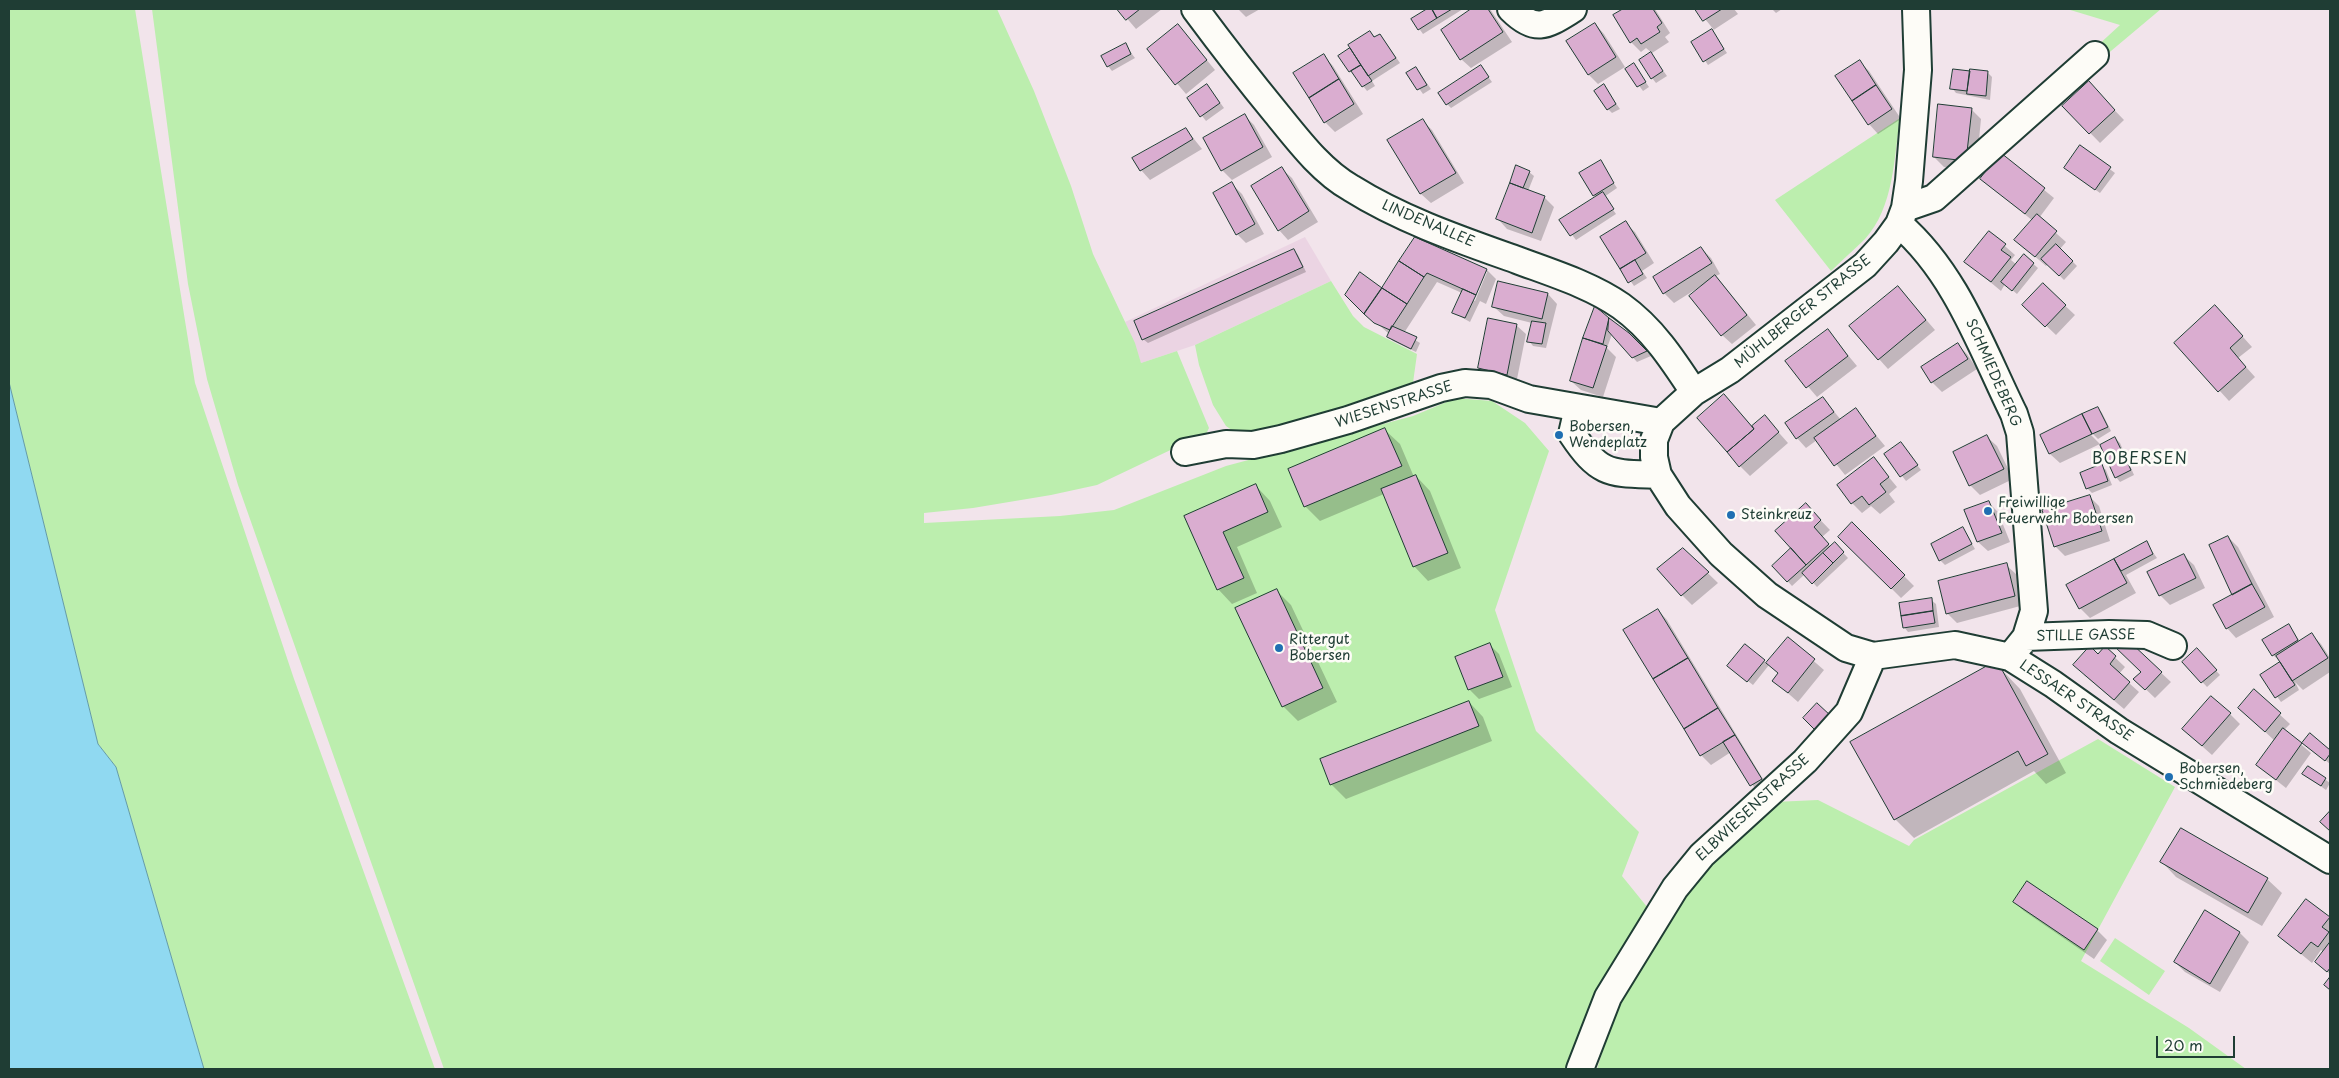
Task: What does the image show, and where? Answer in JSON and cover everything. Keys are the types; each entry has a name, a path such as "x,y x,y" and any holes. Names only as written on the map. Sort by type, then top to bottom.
{"street":[{"name":"LINDENALLEE","path":"1195,9 1297,139 1326,169 1349,187 1390,210 1468,242 1550,272 1594,291 1621,306 1662,344 1694,392"},
{"path":"1511,9 1526,22 1540,25 1554,21 1573,9"},
{"path":"1902,216 1918,70 1916,9"},
{"path":"1902,216 1934,198 2095,55"},
{"name":"MÜHLBERGER STRASSE","path":"1658,431 1694,392 1730,370 1866,264 1886,242 1902,216"},
{"name":"SCHMIEDEBERG","path":"1902,216 1955,292 2014,414 2020,433 2034,611 2026,637 2010,657"},
{"name":"WIESENSTRASSE","path":"1185,452 1226,444 1253,445 1281,439 1348,420 1441,388 1465,383 1491,385 1529,399 1600,410 1658,431"},
{"path":"1578,408 1572,434 1587,457 1606,471 1658,476"},
{"name":"LESSAER STRASSE","path":"1658,431 1654,456 1658,476 1678,506 1721,554 1767,595 1846,648 1873,656 1955,646 2010,657 2053,684 2119,731 2330,860"},
{"name":"STILLE GASSE","path":"2026,637 2109,634 2147,635 2173,646"},
{"name":"ELBWIESENSTRASSE","path":"1580,1069 1608,997 1675,888 1702,855 1805,761 1849,712 1873,656"}],"shaded area":[{"path":"1305,237 1331,281 1195,345 1141,363 1125,322"}],"green space":[{"path":"9,9 135,9 195,383 294,679 435,1069 204,1069 116,767 98,744 9,382"},
{"path":"152,9 997,9 1034,91 1071,186 1093,254 1135,343 1141,363 1177,351 1209,428 1204,438 1181,445 1097,485 973,508 924,513 924,523 1060,516 1114,510 1226,466 1413,416 1456,398 1492,401 1525,423 1549,451 1495,610 1536,731 1639,832 1622,876 1652,913 1575,1069 444,1069 238,485 207,379 188,284"},
{"path":"2067,9 2161,9 2105,56 2096,47 2120,25"},
{"path":"1900,118 1891,182 1882,212 1875,226 1865,239 1831,271 1775,200"},
{"path":"1331,281 1353,316 1364,327 1417,354 1412,390 1279,433 1236,433 1226,426 1213,405 1199,365 1195,345"},
{"path":"2098,739 2175,787 2081,961 2189,1028 2246,1069 1597,1069 1620,995 1648,943 1721,849 1774,802 1818,800 1909,846 1914,840"},
{"path":"2115,938 2165,971 2149,995 2100,961"}],"water":[{"path":"9,382 98,744 116,767 204,1069 9,1069"}],"building":[{"path":"1117,9 1140,9 1126,20"},
{"path":"1427,9 1432,9 1437,18 1418,30 1411,19"},
{"path":"1432,9 1452,9 1437,18"},
{"path":"1471,9 1488,9 1503,32 1460,60 1441,30"},
{"path":"1623,9 1653,9 1662,23 1657,27 1660,32 1641,44 1637,38 1630,43 1613,15"},
{"path":"1695,9 1722,9 1703,21"},
{"path":"1595,23 1616,57 1588,75 1566,41"},
{"path":"1178,24 1207,60 1175,85 1147,49"},
{"path":"1712,29 1724,49 1703,62 1691,42"},
{"path":"1370,31 1374,37 1380,34 1396,58 1368,76 1348,45"},
{"path":"1126,43 1131,54 1107,67 1101,56"},
{"path":"1350,48 1361,65 1349,72 1338,56"},
{"path":"1651,52 1663,71 1651,79 1639,60"},
{"path":"1324,54 1339,79 1309,98 1293,73"},
{"path":"1860,60 1876,85 1852,101 1835,76"},
{"path":"1634,63 1646,82 1637,87 1625,69"},
{"path":"1361,65 1372,81 1362,87 1351,71"},
{"path":"1481,65 1489,77 1446,105 1438,93"},
{"path":"1416,67 1427,85 1417,90 1406,73"},
{"path":"1953,69 1970,71 1967,91 1950,89"},
{"path":"1970,69 1988,71 1986,96 1967,94"},
{"path":"1339,79 1354,104 1324,123 1309,98"},
{"path":"2089,81 2115,110 2089,134 2062,106"},
{"path":"1207,84 1220,103 1200,117 1187,98"},
{"path":"1604,84 1616,104 1607,110 1594,91"},
{"path":"1876,85 1892,109 1868,125 1852,101"},
{"path":"1938,104 1972,108 1966,161 1933,157"},
{"path":"1245,114 1263,147 1221,171 1203,138"},
{"path":"1423,119 1456,173 1420,194 1387,140"},
{"path":"1186,128 1193,139 1140,171 1132,158"},
{"path":"2080,145 2111,167 2095,190 2064,168"},
{"path":"2001,153 2045,188 2025,214 1980,179"},
{"path":"1601,160 1614,183 1593,196 1579,173"},
{"path":"1516,165 1530,171 1523,188 1510,183"},
{"path":"1282,167 1309,211 1278,231 1251,186"},
{"path":"1232,182 1255,224 1236,235 1213,193"},
{"path":"1510,183 1545,196 1532,233 1496,219"},
{"path":"1603,192 1614,209 1570,236 1559,220"},
{"path":"2037,214 2057,231 2035,257 2014,240"},
{"path":"1626,221 1646,253 1620,269 1600,237"},
{"path":"1989,231 2006,244 2001,250 2011,257 1991,282 1964,262"},
{"path":"1415,237 1487,269 1476,295 1427,273 1424,277 1399,261"},
{"path":"2056,244 2073,261 2059,276 2041,259"},
{"path":"1701,247 1712,263 1663,294 1653,277"},
{"path":"1294,249 1303,267 1142,340 1134,321"},
{"path":"2024,254 2034,263 2012,291 2001,282"},
{"path":"1635,260 1643,274 1628,283 1620,269"},
{"path":"1399,261 1424,277 1407,304 1382,288"},
{"path":"1360,272 1382,288 1364,314 1345,295"},
{"path":"1715,275 1747,315 1721,336 1689,296"},
{"path":"1498,281 1548,293 1542,319 1492,307"},
{"path":"2043,283 2066,305 2045,327 2022,305"},
{"path":"1898,286 1926,320 1878,360 1849,326"},
{"path":"1382,288 1407,304 1390,330 1374,323 1364,314"},
{"path":"1463,289 1476,295 1465,318 1452,313"},
{"path":"2215,305 2243,336 2230,348 2246,367 2218,392 2174,343"},
{"path":"1595,306 1609,318 1603,344 1583,338"},
{"path":"1488,318 1517,324 1507,375 1478,368"},
{"path":"1609,318 1629,333 1647,351 1632,358 1608,331"},
{"path":"1532,321 1546,323 1542,344 1527,342"},
{"path":"1392,326 1417,337 1411,349 1387,337"},
{"path":"1828,329 1848,356 1806,388 1785,361"},
{"path":"1583,338 1607,346 1593,388 1570,381"},
{"path":"1958,343 1968,359 1931,383 1921,367"},
{"path":"1724,394 1754,429 1727,452 1697,418"},
{"path":"1823,397 1834,412 1796,439 1785,423"},
{"path":"2098,407 2108,427 2092,434 2082,414"},
{"path":"1856,408 1876,436 1834,466 1814,438"},
{"path":"2082,414 2092,434 2049,454 2040,435"},
{"path":"1765,415 1779,432 1739,467 1727,452 1754,429 1752,426"},
{"path":"1385,428 1402,466 1304,507 1288,469"},
{"path":"1987,435 2004,469 1969,486 1953,452"},
{"path":"2115,437 2131,470 2115,478 2100,445"},
{"path":"1901,442 1918,465 1900,477 1884,454"},
{"path":"1874,457 1889,477 1880,484 1886,492 1869,505 1862,496 1851,504 1837,485"},
{"path":"2102,464 2108,481 2086,489 2080,473"},
{"path":"1416,475 1448,553 1413,567 1381,489"},
{"path":"1256,484 1268,512 1223,532 1244,578 1217,590 1184,516"},
{"path":"2090,495 2102,531 2054,547 2042,510"},
{"path":"1989,501 2002,533 1977,542 1964,510"},
{"path":"1806,503 1821,520 1814,527 1829,544 1806,565 1775,531"},
{"path":"1852,522 1905,575 1891,589 1838,537"},
{"path":"1963,527 1972,544 1939,561 1931,544"},
{"path":"2228,536 2252,584 2232,595 2209,545"},
{"path":"2147,541 2153,554 2121,571 2114,559"},
{"path":"1835,542 1844,552 1833,563 1823,553"},
{"path":"1683,548 1709,572 1681,596 1657,569"},
{"path":"1791,548 1806,565 1787,582 1772,566"},
{"path":"1823,553 1833,563 1812,584 1802,573"},
{"path":"2184,554 2196,578 2159,596 2147,572"},
{"path":"2114,559 2127,583 2079,609 2066,585"},
{"path":"2007,563 2015,596 1946,614 1938,581"},
{"path":"2252,584 2265,607 2226,629 2213,605"},
{"name":"Rittergut Bobersen","path":"1277,589 1323,688 1282,707 1235,608"},
{"path":"1932,598 1933,611 1901,616 1899,603"},
{"path":"1658,609 1688,658 1653,679 1623,630"},
{"path":"1933,611 1935,623 1903,628 1901,616"},
{"path":"2289,624 2298,640 2272,656 2262,640"},
{"path":"2312,633 2328,658 2292,681 2276,656"},
{"path":"1788,637 1815,659 1788,693 1772,681 1778,673 1766,663"},
{"path":"2130,642 2162,672 2145,690 2133,679 2141,672 2113,645"},
{"path":"1490,643 1503,677 1468,690 1455,657"},
{"path":"1745,644 1765,660 1747,682 1727,666"},
{"path":"2090,646 2098,654 2105,646 2116,656 2110,664 2130,682 2114,700 2073,665"},
{"path":"2197,648 2217,670 2201,683 2182,662"},
{"path":"1688,658 1718,708 1684,729 1653,679"},
{"path":"2280,662 2295,685 2275,698 2260,675"},
{"path":"1987,666 2001,668 2048,754 2026,766 2018,751 1894,820 1850,742"},
{"path":"2254,689 2281,713 2265,732 2238,708"},
{"path":"2211,696 2231,713 2202,746 2182,729"},
{"path":"1469,701 1479,726 1330,785 1320,759"},
{"path":"1817,703 1831,716 1816,731 1803,718"},
{"path":"1718,708 1735,735 1700,756 1684,729"},
{"path":"2283,728 2302,743 2276,780 2256,765"},
{"path":"2310,733 2330,750 2330,754 2325,761 2302,743"},
{"path":"1735,735 1762,779 1750,786 1723,742"},
{"path":"2308,766 2326,778 2321,786 2302,774"},
{"path":"2330,811 2330,831 2320,822"},
{"path":"2181,828 2268,878 2248,913 2160,862"},
{"path":"2027,881 2098,929 2084,950 2013,902"},
{"path":"2306,899 2330,917 2322,927 2329,932 2318,947 2311,942 2301,954 2278,936"},
{"path":"2205,910 2240,932 2210,984 2174,962"},
{"path":"2330,942 2330,968 2327,972 2315,962"},
{"path":"2330,977 2330,990 2324,985"}],"place":[{"name":"Bobersen, Wendeplatz","path":"1559,435"},
{"name":"Freiwillige Feuerwehr Bobersen","path":"1988,511"},
{"name":"Steinkreuz","path":"1731,515"},
{"name":"Rittergut Bobersen","path":"1279,648"},
{"name":"Bobersen, Schmiedeberg","path":"2169,777"}],"district":[{"name":"BOBERSEN","path":"2140,460"}]}
